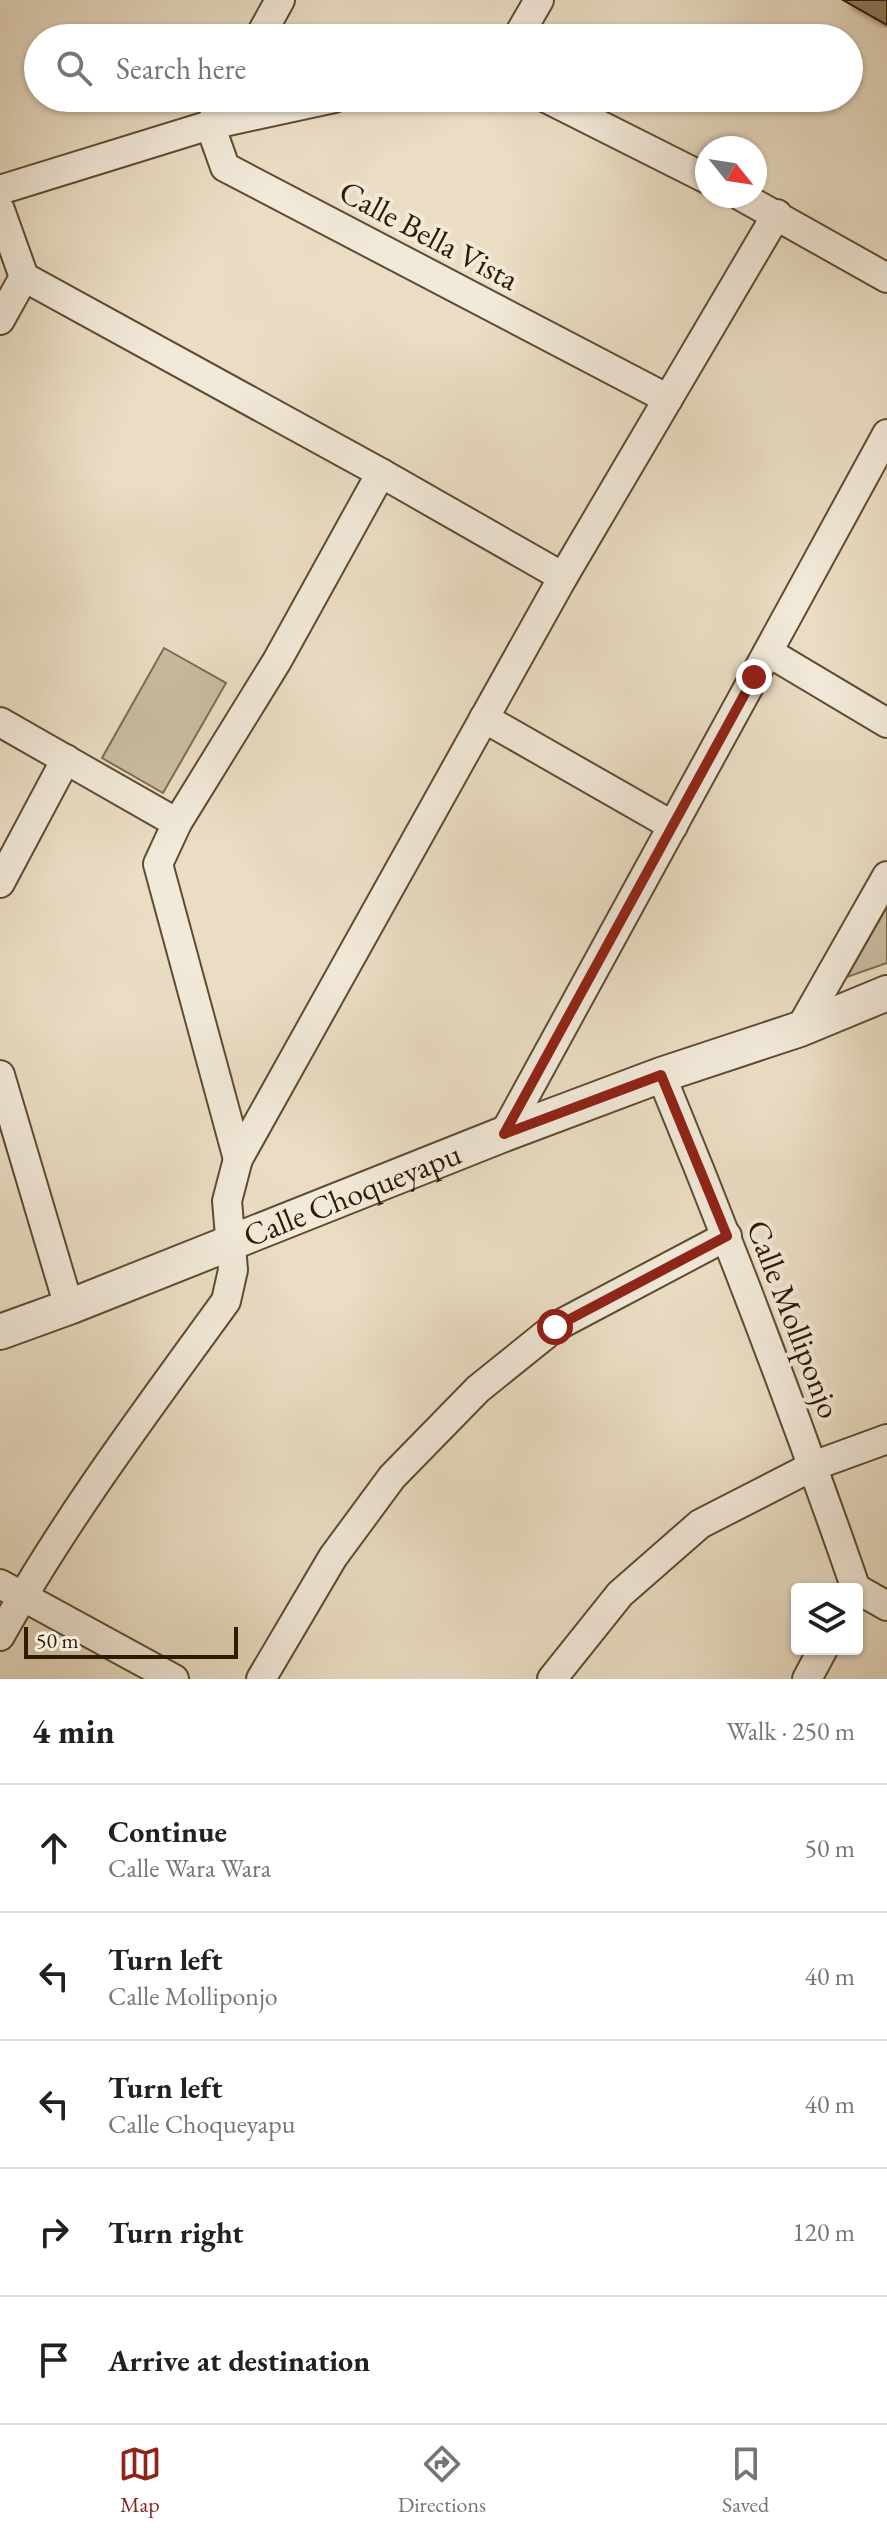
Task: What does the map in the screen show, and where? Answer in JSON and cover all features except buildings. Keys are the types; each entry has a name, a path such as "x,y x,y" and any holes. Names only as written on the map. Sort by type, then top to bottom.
{"street":[{"path":"267,24 280,0"},
{"path":"525,24 539,0"},
{"path":"210,125 217,112"},
{"path":"0,190 210,125 270,112"},
{"path":"574,112 695,173"},
{"name":"Calle Bella Vista","path":"210,125 225,167 668,399"},
{"path":"765,208 887,278"},
{"path":"0,210 24,277 563,577"},
{"path":"0,1636 11,1590 101,1476 226,1301 233,1270 227,1201 238,1159 563,577 777,214"},
{"path":"0,320 24,277"},
{"path":"504,1134 887,434"},
{"path":"238,1159 158,864 177,823 277,661 381,473"},
{"path":"768,652 887,723"},
{"path":"484,718 673,826"},
{"path":"0,722 177,823"},
{"path":"0,883 66,759"},
{"path":"800,1029 887,876"},
{"name":"Calle Choqueyapu","path":"0,1332 504,1134 661,1075 800,1029 887,993"},
{"path":"0,1075 69,1307"},
{"name":"Calle Molliponjo","path":"661,1075 727,1236 855,1583"},
{"path":"261,1679 333,1557 392,1477 478,1389 555,1327 727,1236"},
{"path":"552,1679 620,1594 700,1524 813,1466 887,1439"},
{"path":"11,1590 174,1679"},
{"path":"863,1592 887,1606"},
{"path":"807,1679 820,1655"}],"shaded area":[{"path":"164,648 226,683 163,793 102,758"},
{"path":"887,907 887,963 847,977"}],"route":[{"path":"555,1327 727,1236 661,1075 504,1134 754,677"}]}
